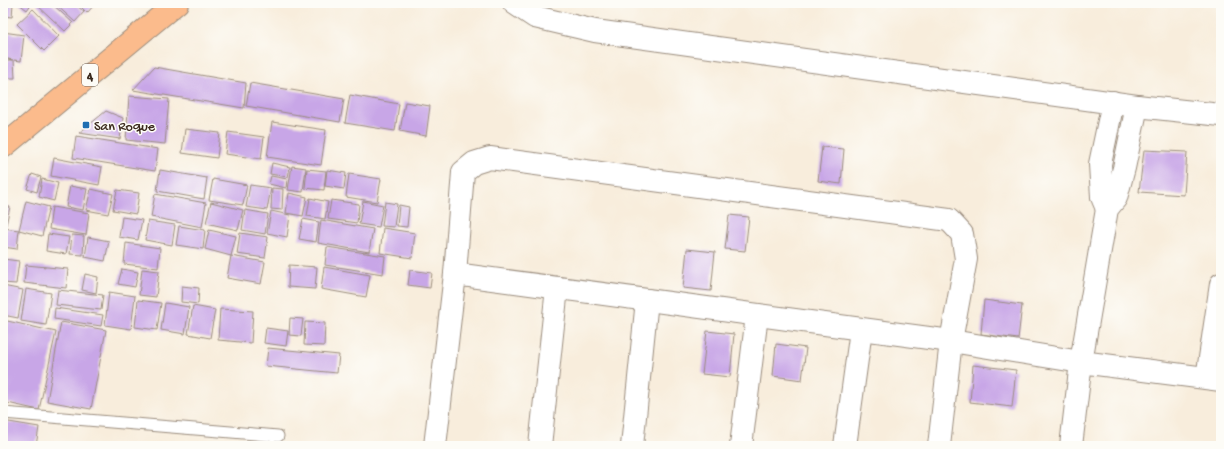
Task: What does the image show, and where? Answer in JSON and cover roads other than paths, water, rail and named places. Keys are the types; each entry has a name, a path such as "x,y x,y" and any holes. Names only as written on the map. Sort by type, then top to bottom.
{"highway":[{"name":"4","path":"3,148 177,3"}],"street":[{"path":"514,3 536,17 595,31 1137,106 1221,115"},
{"path":"1107,208 1102,197 1100,164 1113,102"},
{"path":"1072,446 1081,362 1107,208 1116,198 1137,106"},
{"path":"435,446 455,274 463,172 474,163 490,158 949,220 962,234 966,259 951,341 939,446"},
{"path":"455,274 951,341 1081,362 1214,379 1221,284"},
{"path":"540,446 557,288"},
{"path":"632,446 647,300"},
{"path":"741,446 757,315"},
{"path":"845,446 861,330"}],"lane":[{"path":"3,413 278,436"}],"place":[{"name":"San Roque","path":"86,125"}]}
